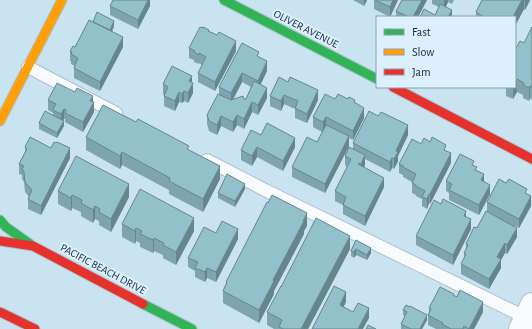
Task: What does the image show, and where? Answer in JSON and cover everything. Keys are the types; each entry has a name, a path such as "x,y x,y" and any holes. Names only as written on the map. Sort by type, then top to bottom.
{"street":[{"path":"0,121 62,0"},
{"name":"OLIVER AVENUE","path":"224,0 376,78"},
{"path":"395,88 532,159"},
{"path":"0,220 6,227 33,246"},
{"name":"PACIFIC BEACH DRIVE","path":"0,241 33,246 192,329"},
{"path":"0,312 20,326 35,329"}],"lane":[{"path":"28,67 125,118"},
{"path":"195,154 265,190 528,318"}],"building":[{"path":"113,0 148,0 138,20 110,6"},
{"path":"375,0 393,0 390,7"},
{"path":"402,0 422,0 414,16 407,16 396,11"},
{"path":"482,0 522,0 514,16 482,16 476,12"},
{"path":"440,4 452,10 449,16 420,16 424,9 435,15"},
{"path":"97,12 114,21 110,30 93,22"},
{"path":"89,20 123,37 100,82 74,68 78,58 71,54 72,52 70,51 73,46 75,47"},
{"path":"200,27 203,27 217,35 219,32 236,41 215,82 198,73 206,57 199,53 199,55 189,48"},
{"path":"532,27 532,87 530,86 529,88 517,79 516,81 516,48 520,41 524,43"},
{"path":"242,43 259,52 257,56 267,61 258,81 242,73 231,93 219,87"},
{"path":"172,66 192,76 189,81 193,83 188,93 184,91 182,94 179,92 175,101 164,96 168,87 163,84"},
{"path":"279,77 288,82 290,77 318,90 307,114 295,108 298,101 284,95 281,101 270,96"},
{"path":"254,81 267,88 258,105 252,102 244,119 237,115 233,122 221,116 217,125 209,121 207,115 218,94 231,100 243,96 244,99 246,99"},
{"path":"57,83 75,92 77,88 93,96 90,101 94,102 83,122 65,113 66,110 64,109 61,114 53,110 56,104 48,100"},
{"path":"325,94 335,99 338,94 348,99 349,97 364,108 353,131 326,117 323,122 313,117"},
{"path":"103,105 136,122 138,119 189,146 187,149 220,166 203,199 169,181 170,178 122,152 120,156 86,137"},
{"path":"45,111 64,121 57,133 39,123"},
{"path":"369,111 378,116 381,112 408,125 396,151 398,152 394,159 392,158 390,162 353,143"},
{"path":"267,123 295,138 283,161 257,147 252,156 241,150 251,130 261,135"},
{"path":"326,125 349,136 325,184 292,167 307,137 317,142"},
{"path":"30,137 51,148 54,142 57,142 70,148 41,206 28,199 32,190 25,182 24,172 22,169 24,166 19,164 27,149 25,147"},
{"path":"432,137 446,145 444,150 451,153 427,199 422,197 425,191 412,183 416,174 399,164 412,139 421,144 424,138 430,142"},
{"path":"349,147 365,155 361,164 358,164 384,178 365,216 343,205 346,197 335,191 351,159 345,156"},
{"path":"460,154 474,161 472,165 477,167 475,170 484,174 481,180 490,185 479,205 449,190 452,184 446,181"},
{"path":"76,156 129,184 111,219 99,212 100,209 95,206 93,210 81,203 82,200 72,195 71,198 58,191"},
{"path":"227,174 245,184 235,201 218,193"},
{"path":"499,179 506,183 509,179 527,189 525,193 531,196 519,219 487,202"},
{"path":"140,189 194,218 176,252 154,238 153,240 140,234 142,231 136,228 135,231 122,224"},
{"path":"272,195 307,213 259,310 223,291 226,282"},
{"path":"443,199 466,211 464,216 471,219 453,255 416,236 434,200 441,204"},
{"path":"486,211 517,228 507,245 505,243 497,257 501,259 489,279 461,264 466,254 464,253 468,245 466,244 474,227 477,228"},
{"path":"316,218 350,236 301,329 283,329 279,327 282,320 267,312"},
{"path":"222,221 238,229 216,272 207,268 205,272 195,268 198,262 188,258 204,227 216,233"},
{"path":"356,240 371,248 367,255 356,249 354,252 351,251"},
{"path":"334,286 346,292 340,305 353,312 358,303 369,308 358,329 312,329"},
{"path":"440,287 457,297 460,290 483,302 469,329 464,326 463,329 451,329 428,315 431,309 429,308"},
{"path":"406,305 427,315 420,329 411,329 401,324 407,312 403,310"},
{"path":"368,325 376,329 366,329"}],"traffic: fast":[{"path":"224,0 376,78"},
{"path":"0,220 6,227 30,244"},
{"path":"143,304 192,329"}],"traffic: slow":[{"path":"0,121 62,0"}],"traffic: jam":[{"path":"395,88 532,159"},
{"path":"0,241 33,246 143,304"},
{"path":"0,312 35,329"}]}
